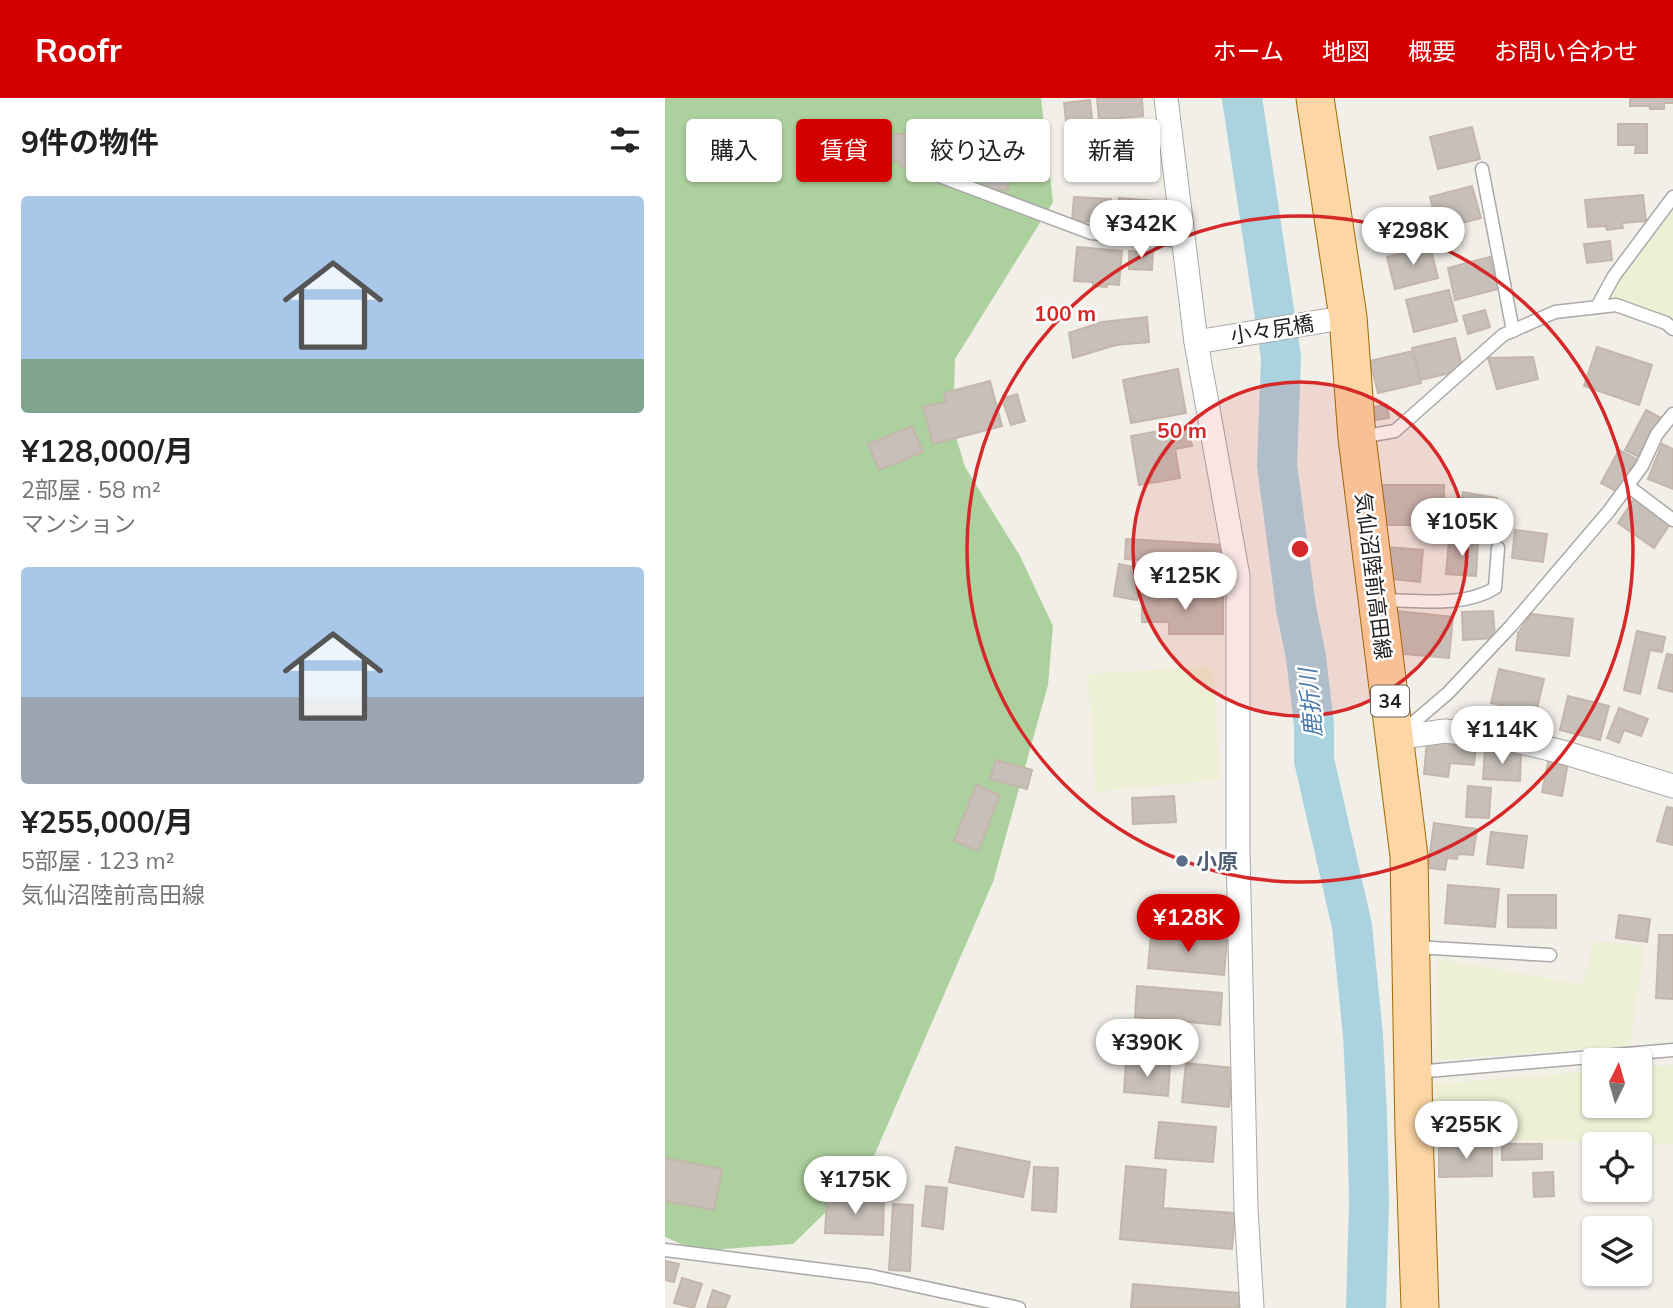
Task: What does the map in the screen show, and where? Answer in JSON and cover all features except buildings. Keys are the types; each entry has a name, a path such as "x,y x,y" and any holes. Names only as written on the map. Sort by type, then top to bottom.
{"main road":[{"name":"気仙沼陸前高田線","path":"1315,98 1348,317 1357,438 1409,856 1420,1308"}],"street":[{"path":"1166,98 1196,342 1238,576 1239,864 1246,1209 1252,1308"},
{"name":"小々尻橋","path":"1196,342 1348,317"},
{"path":"1395,738 1445,731 1505,738 1566,753 1673,786"}],"lane":[{"path":"1482,169 1513,331"},
{"path":"955,182 1091,233 1184,241"},
{"path":"1597,307 1614,276 1673,197"},
{"path":"1357,438 1395,431 1503,335 1555,312 1616,304 1667,323 1673,330"},
{"path":"1395,738 1448,693 1511,626 1609,511 1642,466 1657,434 1673,414"},
{"path":"1627,486 1673,520"},
{"path":"1377,600 1452,600 1485,594 1495,588 1499,548"},
{"path":"1411,947 1550,955"},
{"path":"1413,1072 1673,1050"},
{"path":"665,1250 871,1276 1019,1308"}],"green space":[{"path":"665,98 1041,98 1043,119 906,119 906,182 1050,182 1050,176 1053,202 955,359 953,427 965,467 1020,556 1053,626 1048,685 993,882 867,1172 793,1244 697,1251 665,1237"},
{"path":"1673,211 1673,327 1608,297"},
{"path":"1213,666 1220,780 1095,792 1088,674"},
{"path":"1594,941 1645,946 1630,1046 1434,1060 1438,959 1582,984"},
{"path":"1673,1065 1673,1144 1652,1144 1652,1132 1582,1132 1582,1142 1437,1139 1434,1084 1582,1072 1582,1118 1652,1118 1652,1067"}],"waterway":[{"name":"鹿折川","path":"1242,98 1281,357 1277,465 1296,608 1306,657 1314,725 1314,760 1352,926 1363,1035 1367,1115 1369,1202 1366,1308"}],"place":[{"name":"小原","path":"1182,861"}]}
